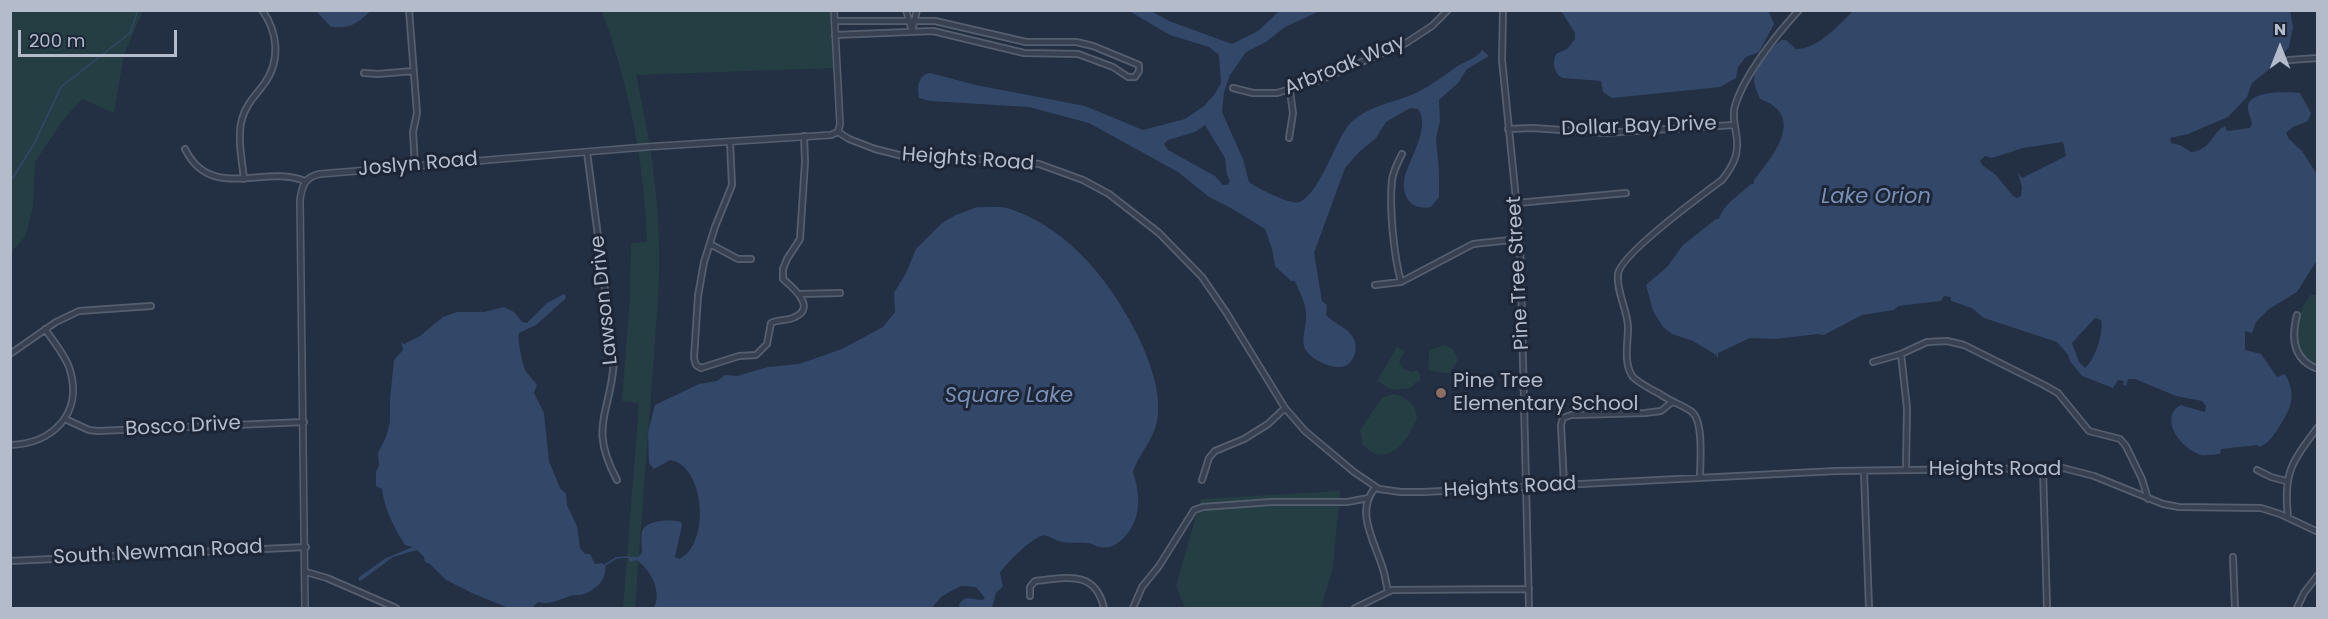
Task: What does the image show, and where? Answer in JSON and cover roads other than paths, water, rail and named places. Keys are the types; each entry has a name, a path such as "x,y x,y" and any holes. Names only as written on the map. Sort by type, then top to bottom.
{"street":[{"path":"244,179 240,138 243,118 251,100 270,75 276,56 274,33 262,10"},
{"path":"409,10 417,113 413,132 415,166"},
{"path":"834,10 840,124 838,132"},
{"path":"906,10 912,31"},
{"path":"912,31 917,10"},
{"name":"Arbroak Way","path":"1233,88 1265,94 1290,91 1406,43 1432,26 1448,10"},
{"name":"Pine Tree Street","path":"1503,10 1501,46 1520,239 1529,609"},
{"path":"1700,478 1700,435 1696,417 1691,411 1635,379 1629,370 1627,315 1618,272 1620,266 1634,252 1722,180 1729,171 1738,149 1734,107 1753,70 1799,10"},
{"path":"835,21 935,21 1037,44 1076,42 1093,46 1139,65 1139,71 1135,77 1128,77 1113,67 1078,54 1024,53 943,33 912,31 835,35"},
{"path":"1113,67 1118,58"},
{"path":"2289,60 2318,58"},
{"path":"364,73 413,72"},
{"path":"1289,138 1293,113 1290,91"},
{"name":"Dollar Bay Drive","path":"1508,129 1533,128 1604,133 1734,125"},
{"name":"Joslyn Road","path":"305,181 311,176 320,174 831,135 838,132"},
{"name":"Heights Road","path":"838,132 875,149 915,159 935,161 983,159 1039,164 1083,180 1109,194 1159,233 1202,277 1294,421 1354,472 1376,487 1401,492 1864,471 2063,468 2094,476 2148,499 2179,507 2261,508 2288,517 2318,532"},
{"path":"730,141 732,185 710,244 698,296 694,358 696,365 700,368 739,356 756,355 767,344 771,323 793,319 802,310 800,294 783,279 783,269 800,239 805,162 804,136"},
{"path":"184,149 201,170 215,177 244,179 287,176 305,181 300,200 305,609"},
{"name":"Lawson Drive","path":"587,152 614,359 611,383 602,415 601,434 604,452 617,480"},
{"path":"1401,282 1396,262 1392,188 1394,173 1402,154"},
{"path":"1517,203 1626,193"},
{"path":"1375,285 1401,282 1473,244 1520,239"},
{"path":"710,244 738,260 751,259"},
{"path":"800,294 840,293"},
{"path":"10,354 56,322 79,311 151,306"},
{"path":"2296,315 2294,325 2296,353 2306,365 2318,369"},
{"path":"10,445 44,439 65,419 72,404 74,390 70,368 45,329"},
{"path":"1873,362 1900,354 1927,342 1947,341 1964,345 2044,384 2058,393 2089,431 2120,439 2142,478 2148,499"},
{"path":"1900,354 1907,408 1906,470"},
{"path":"1564,485 1561,425 1563,418 1661,411 1672,402"},
{"path":"1202,480 1209,458 1215,452 1260,429 1285,408"},
{"name":"Bosco Drive","path":"65,419 89,430 98,431 304,422"},
{"path":"2288,517 2286,481 2296,455 2318,427"},
{"path":"2043,468 2047,609"},
{"path":"2257,470 2286,481"},
{"path":"1864,471 1869,609"},
{"path":"1376,487 1369,498 1366,517 1388,591"},
{"path":"1133,609 1142,586 1159,566 1194,510 1211,506 1271,501 1347,502 1369,498"},
{"name":"South Newman Road","path":"10,561 306,546"},
{"path":"2234,557 2235,609"},
{"path":"306,572 327,578 396,609"},
{"path":"2297,609 2304,593 2318,575"},
{"path":"1030,596 1030,587 1035,581 1076,577 1099,591 1104,609"},
{"path":"1355,609 1388,591 1529,589"}],"water":[{"path":"1768,10 1774,24 1759,52 1746,57 1738,67 1736,78 1720,87 1612,98 1603,92 1601,81 1563,78 1559,76 1555,68 1556,54 1567,49 1575,39 1575,33 1561,11"},
{"path":"316,11 371,11 354,24 345,27 331,27"},
{"path":"1129,11 1151,11 1169,21 1232,44 1258,31 1279,11 1320,11 1285,27 1266,42 1246,52 1230,75 1224,92 1222,112 1243,159 1249,182 1274,195 1295,202 1306,197 1313,189 1343,134 1355,119 1372,109 1418,92 1482,50 1489,56 1467,69 1458,83 1439,100 1440,121 1436,138 1439,197 1431,207 1418,207 1413,204 1404,190 1405,176 1421,133 1421,116 1418,109 1410,108 1386,122 1376,138 1345,168 1314,253 1322,301 1327,305 1326,315 1349,332 1354,339 1356,348 1354,357 1345,366 1336,367 1322,363 1313,358 1305,348 1306,310 1303,300 1295,281 1291,281 1275,266 1265,229 1209,197 1178,172 1089,123 1029,107 930,101 919,98 919,82 923,76 930,73 976,85 1085,106 1143,130 1185,119 1204,106 1221,83 1219,55 1209,47 1170,35","holes":["1205,125 1225,158 1230,181 1227,185 1223,185 1215,176 1168,150 1164,144 1168,140 1195,132"]},
{"name":"Lake Orion","path":"1853,11 2290,11 2293,27 2289,47 2273,66 2252,83 2247,97 2228,117 2188,134 2170,138 2171,143 2180,145 2191,152 2198,151 2207,145 2225,126 2227,131 2250,128 2252,124 2248,105 2251,100 2263,94 2300,93 2311,113 2308,121 2293,127 2286,133 2302,151 2316,173 2317,260 2297,292 2269,309 2256,322 2252,333 2245,331 2245,350 2261,354 2277,377 2285,374 2291,389 2291,402 2287,414 2268,441 2259,447 2257,445 2221,449 2220,454 2201,455 2194,452 2175,433 2171,418 2180,405 2205,412 2206,406 2202,401 2176,396 2135,379 2128,379 2126,386 2123,385 2124,381 2118,380 2113,388 2082,376 2057,342 1984,318 1972,308 1951,301 1951,297 1944,296 1941,301 1898,306 1894,310 1862,315 1824,335 1775,339 1750,338 1718,353 1718,359 1716,355 1693,341 1672,334 1663,327 1653,311 1646,285 1667,267 1683,245 1719,219 1728,204 1751,184 1754,184 1754,180 1770,160 1782,137 1784,126 1782,115 1774,106 1760,99 1755,87 1755,75 1760,64 1782,40 1786,40 1796,49 1812,45 1828,35","holes":["2063,142 2066,156 2022,178 2018,173 2022,187 2021,196 2017,198 1980,161 1985,156 1992,158 2023,148","2095,318 2101,320 2100,338 2092,359 2085,368 2079,362 2072,343"]},
{"name":"Square Lake","path":"977,207 1008,208 1054,231 1072,246 1104,280 1140,340 1156,386 1158,414 1151,438 1133,472 1138,494 1138,509 1134,523 1127,534 1121,541 1105,548 1089,543 1062,542 1046,536 1036,538 1019,552 1000,573 1003,586 996,593 992,608 960,608 961,602 969,598 982,600 985,598 976,587 961,586 941,597 932,608 654,608 657,595 651,576 637,560 630,562 628,557 638,557 642,553 642,534 646,526 655,522 672,521 681,522 682,525 675,557 679,559 689,551 696,538 700,506 691,476 682,465 670,460 654,469 649,463 648,432 655,405 699,384 717,381 725,375 737,376 768,367 799,364 842,349 883,327 895,312 894,293 916,249 942,223"},
{"path":"564,294 565,299 536,325 519,333 519,342 525,370 537,385 534,393 544,413 549,461 560,488 566,494 567,505 577,526 580,548 585,554 590,554 595,564 605,565 603,579 593,590 582,595 572,595 550,602 538,602 532,608 509,608 446,580 425,562 424,557 417,550 393,557 359,581 359,577 386,558 413,547 405,545 387,511 382,489 376,486 378,453 390,422 394,360 403,350 401,342 404,344 420,336 443,317 457,312 484,312 504,307 514,312 522,322 527,323 547,303"}],"waterway":[{"path":"10,182 34,144 61,87 130,33 138,10"},
{"path":"605,565 616,558 628,557"}],"place":[{"name":"Pine Tree Elementary School","path":"1441,393"}]}
